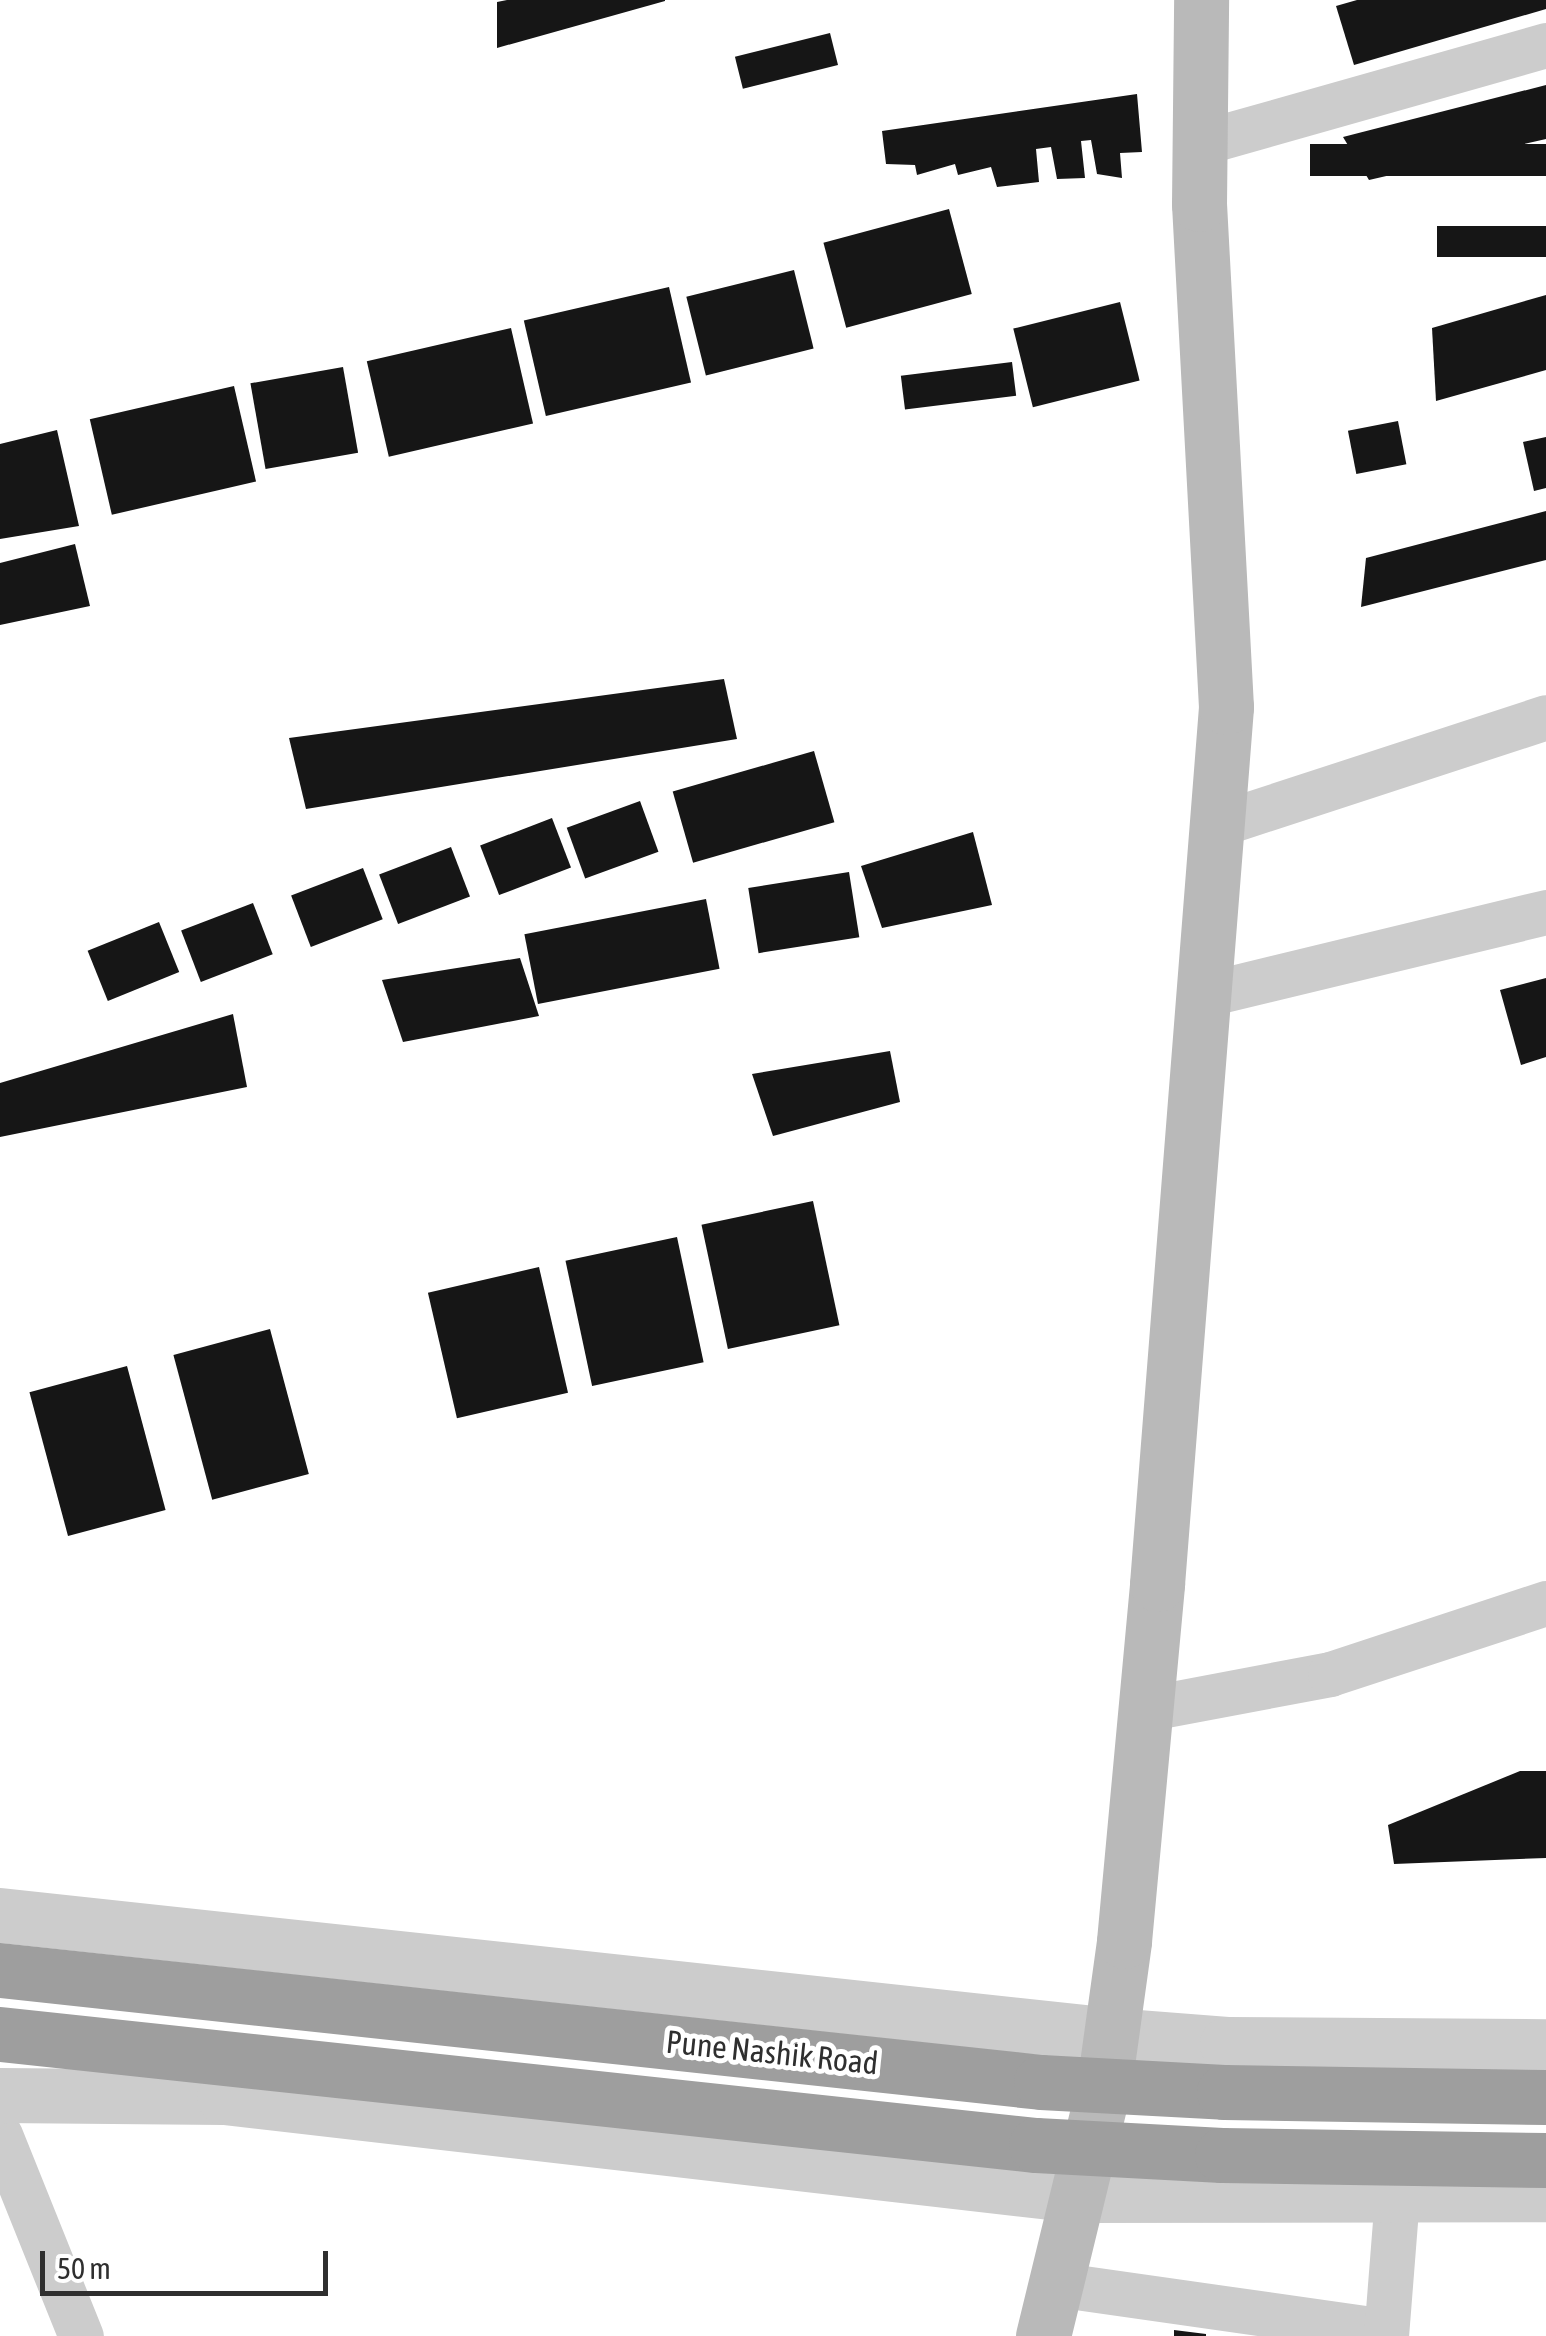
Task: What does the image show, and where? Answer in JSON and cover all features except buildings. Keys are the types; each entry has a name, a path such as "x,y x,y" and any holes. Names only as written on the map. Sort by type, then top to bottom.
{"highway":[{"name":"Pune Nashik Road","path":"0,1970 1546,2097"},
{"name":"Pune Nashik Road","path":"0,2034 1082,2171 1222,2155 1546,2160"}],"main road":[{"path":"1049,2310 1107,2061 1145,1709 1226,707 1200,143 1202,0"}],"street":[{"path":"1200,143 1546,46"},
{"path":"1216,824 1546,717"},
{"path":"1204,995 1546,912"},
{"path":"1145,1709 1330,1674 1546,1604"},
{"path":"0,1915 1107,2061 1246,2044 1546,2046"},
{"path":"0,2096 224,2097 1397,2196 1546,2194"},
{"path":"0,2135 81,2336"},
{"path":"1049,2310 1386,2334 1397,2196"}]}
